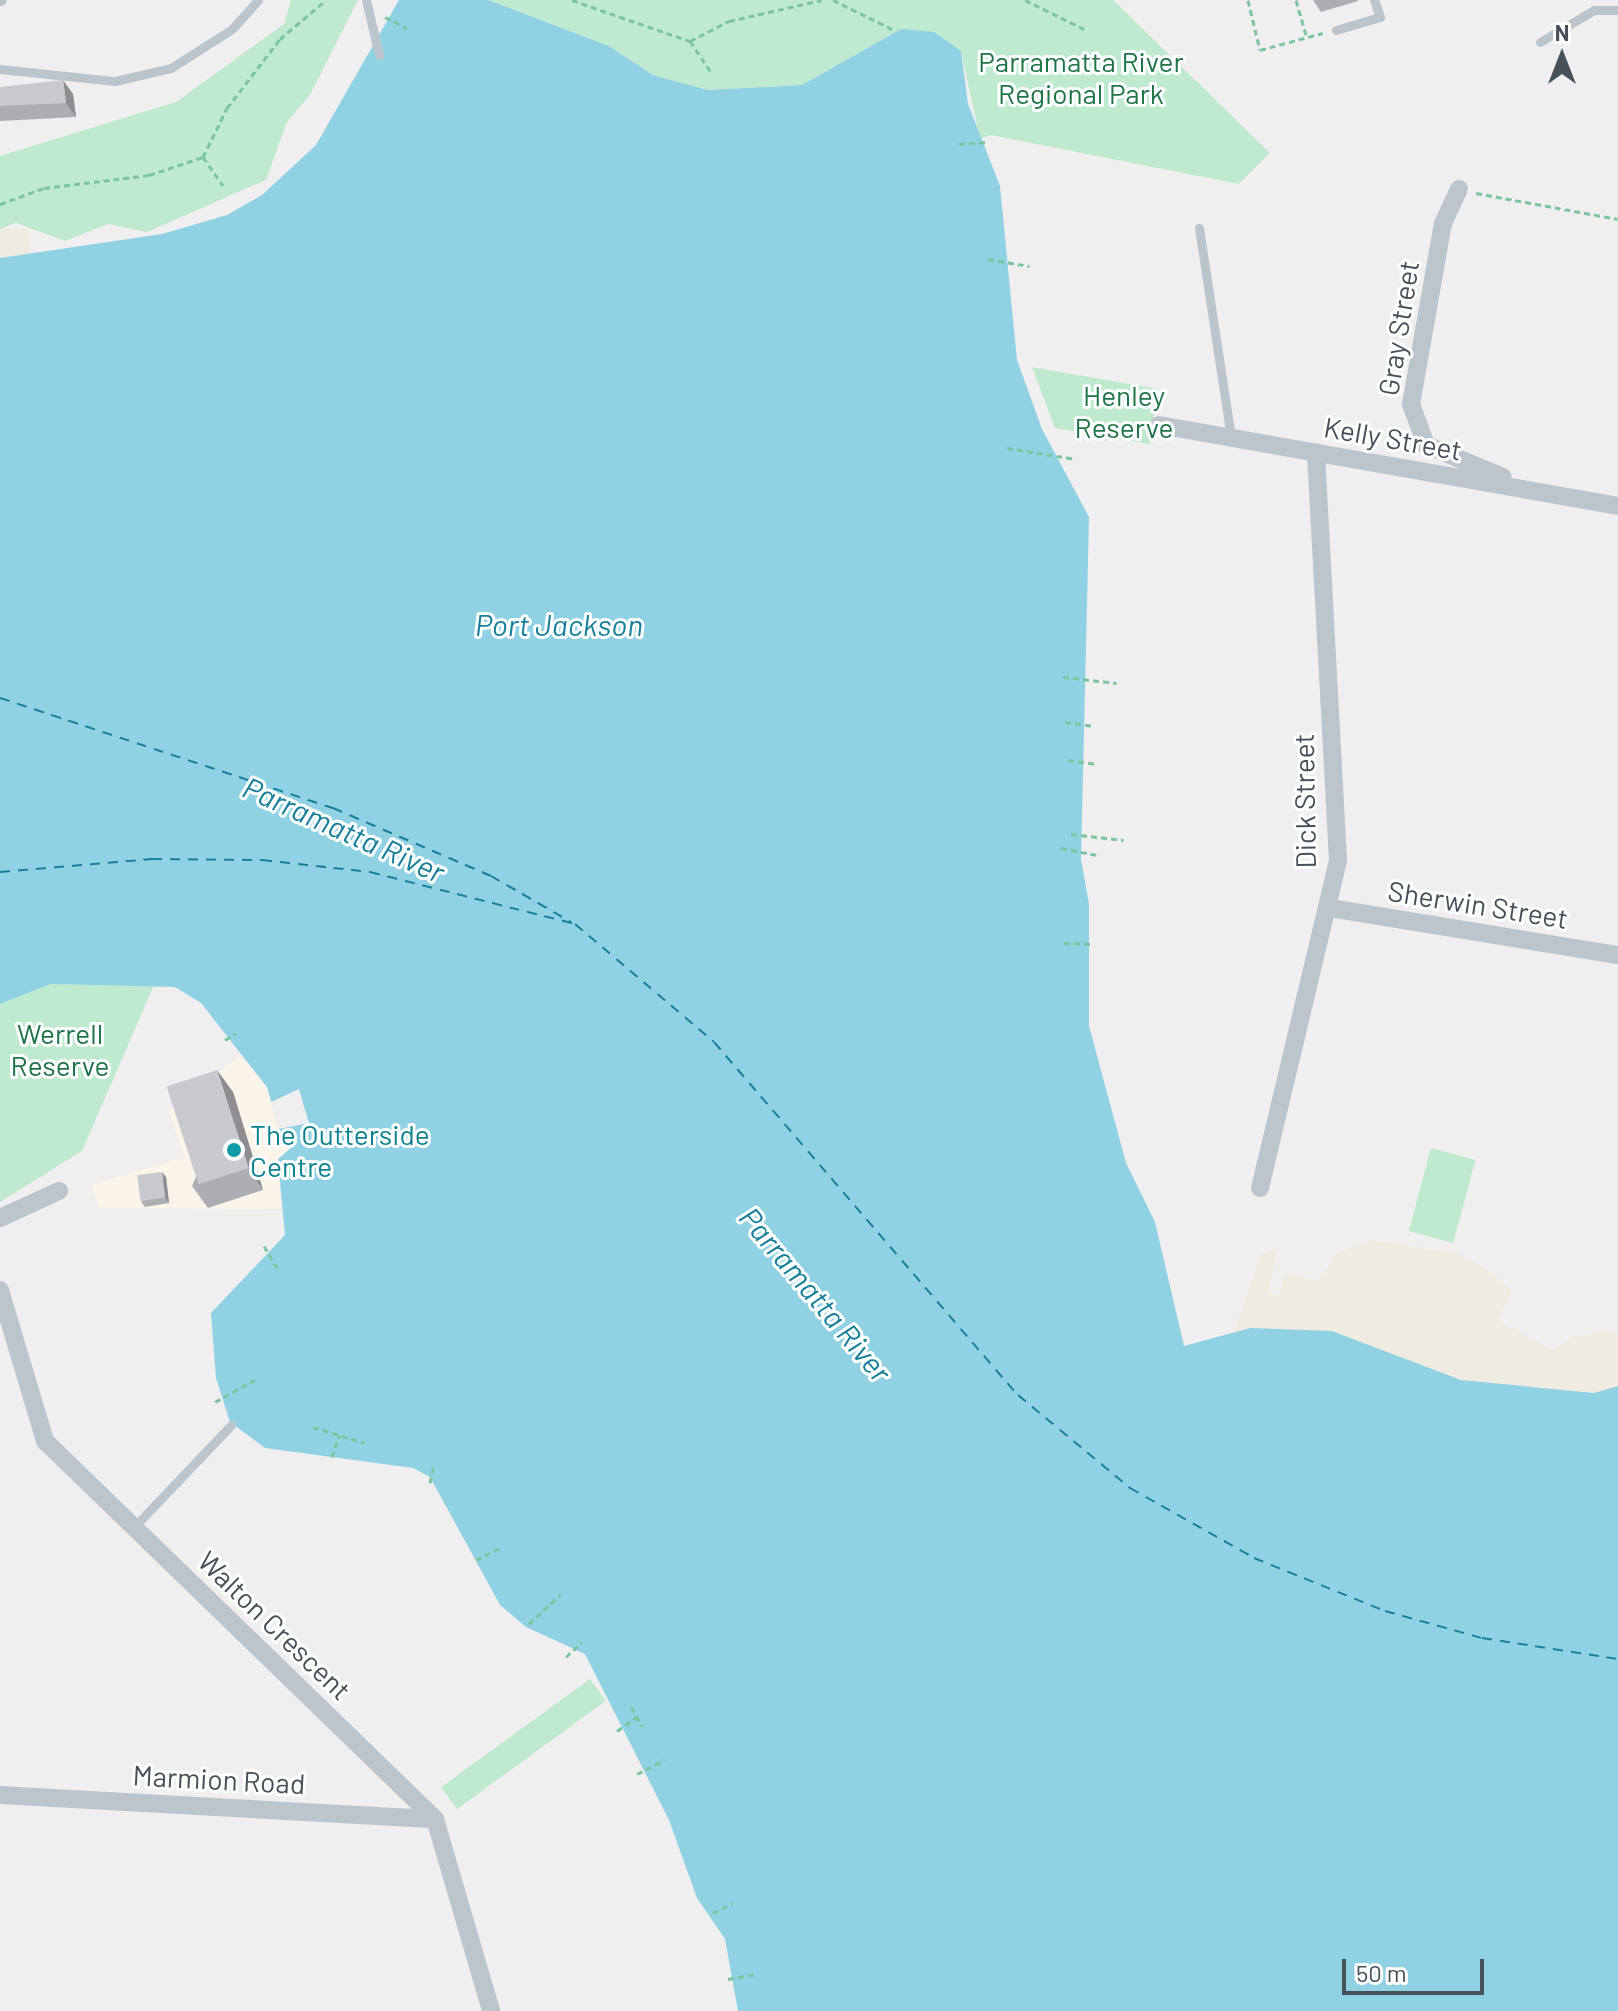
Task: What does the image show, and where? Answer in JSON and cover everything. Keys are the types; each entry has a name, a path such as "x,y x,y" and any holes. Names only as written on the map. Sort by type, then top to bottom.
{"street":[{"name":"Gray Street","path":"1459,189 1443,223 1411,404 1416,427 1426,445 1452,460 1543,493"},
{"name":"Kelly Street","path":"1159,425 1618,506"},
{"name":"Dick Street","path":"1260,1188 1330,908 1338,860 1316,453"},
{"name":"Sherwin Street","path":"1330,908 1618,955"},
{"path":"0,1218 59,1191"},
{"name":"Walton Crescent","path":"0,1290 45,1441 435,1819 491,2011"},
{"name":"Marmion Road","path":"0,1795 435,1819"}],"lane":[{"path":"0,69 115,81 171,68 232,29 258,0"},
{"path":"1336,30 1380,17 1374,0"},
{"path":"367,5 379,55"},
{"path":"1540,42 1592,5 1618,10"},
{"path":"1199,228 1231,438"},
{"path":"134,1527 231,1425"}],"path":[{"path":"0,204 44,188 149,175 203,157 227,108 280,39 326,0"},
{"path":"572,0 690,41 711,72"},
{"path":"690,41 729,21 822,0"},
{"path":"833,0 896,31"},
{"path":"1025,0 1084,29"},
{"path":"1248,0 1260,50 1336,30"},
{"path":"1296,0 1307,38"},
{"path":"367,5 407,28"},
{"path":"959,144 989,142"},
{"path":"203,157 223,186"},
{"path":"1459,189 1618,219"},
{"path":"988,259 1029,266"},
{"path":"1007,448 1076,459"},
{"path":"1063,677 1117,683"},
{"path":"1065,722 1094,726"},
{"path":"1068,760 1097,764"},
{"path":"1071,834 1124,840"},
{"path":"1061,848 1096,855"},
{"path":"1064,943 1093,944"},
{"path":"225,1040 236,1033"},
{"path":"264,1246 277,1268"},
{"path":"215,1402 256,1379"},
{"path":"313,1427 365,1443"},
{"path":"332,1457 339,1435"},
{"path":"430,1483 434,1464"},
{"path":"476,1560 500,1548"},
{"path":"529,1624 561,1594"},
{"path":"566,1657 582,1642"},
{"path":"631,1707 643,1727"},
{"path":"617,1731 637,1717"},
{"path":"637,1774 665,1760"},
{"path":"713,1913 733,1903"},
{"path":"728,1979 756,1974"}],"shaded area":[{"path":"240,1056 267,1087 292,1146 278,1159 281,1209 99,1208 92,1185 184,1157 169,1111"}],"green space":[{"path":"291,0 358,0 310,95 287,122 266,180 147,232 108,224 65,241 16,223 0,229 0,156 176,102 284,24"},
{"name":"Parramatta River Regional Park","path":"488,0 1113,0 1270,153 1239,184 990,135 980,139 961,51 901,29 802,85 708,90 653,75 609,46"},
{"name":"Henley Reserve","path":"1032,367 1158,389 1150,444 1055,428"},
{"name":"Werrell Reserve","path":"51,984 154,985 82,1151 0,1202 0,1004"},
{"path":"1431,1148 1475,1160 1453,1243 1409,1231"},
{"path":"590,1679 606,1701 457,1809 441,1787"}],"sand":[{"path":"0,229 27,229 31,255 0,258"},
{"path":"1372,1240 1459,1254 1483,1267 1512,1291 1497,1320 1553,1350 1573,1337 1609,1331 1618,1337 1618,1386 1594,1393 1461,1380 1332,1331 1234,1333 1261,1255 1277,1248 1268,1293 1280,1295 1284,1274 1318,1280 1338,1253"}],"water":[{"name":"Port Jackson","path":"399,0 488,0 609,46 653,75 708,90 802,85 901,29 934,32 961,51 968,104 1000,186 1017,360 1042,429 1089,517 1081,859 1089,904 1089,1026 1126,1163 1155,1222 1184,1346 1250,1328 1332,1331 1461,1380 1594,1393 1618,1386 1618,2011 738,2011 725,1939 697,1898 669,1820 585,1654 526,1627 500,1605 430,1477 413,1468 265,1448 230,1422 216,1378 211,1313 285,1235 278,1159 292,1147 283,1143 267,1087 201,1003 175,987 51,984 0,1004 0,258 162,234 227,215 262,195 316,145"}],"pier":[{"path":"299,1089 309,1123 279,1129 271,1102"}],"building":[{"path":"63,80 66,103 0,106 0,87"},
{"name":"The Outterside Centre","path":"217,1070 249,1168 198,1184 167,1086"},
{"path":"162,1172 165,1198 140,1201 137,1175"}],"ferry route":[{"path":"0,698 333,808 491,876 571,922"},
{"path":"0,872 152,859 262,860 370,872 575,924 714,1042 1018,1395 1130,1488 1254,1558 1385,1611 1482,1638 1618,1659"}],"place":[{"name":"The Outterside Centre","path":"234,1150"}],"water label":[{"name":"Parramatta River","path":"344,829"},
{"name":"Parramatta River","path":"816,1294"}]}
